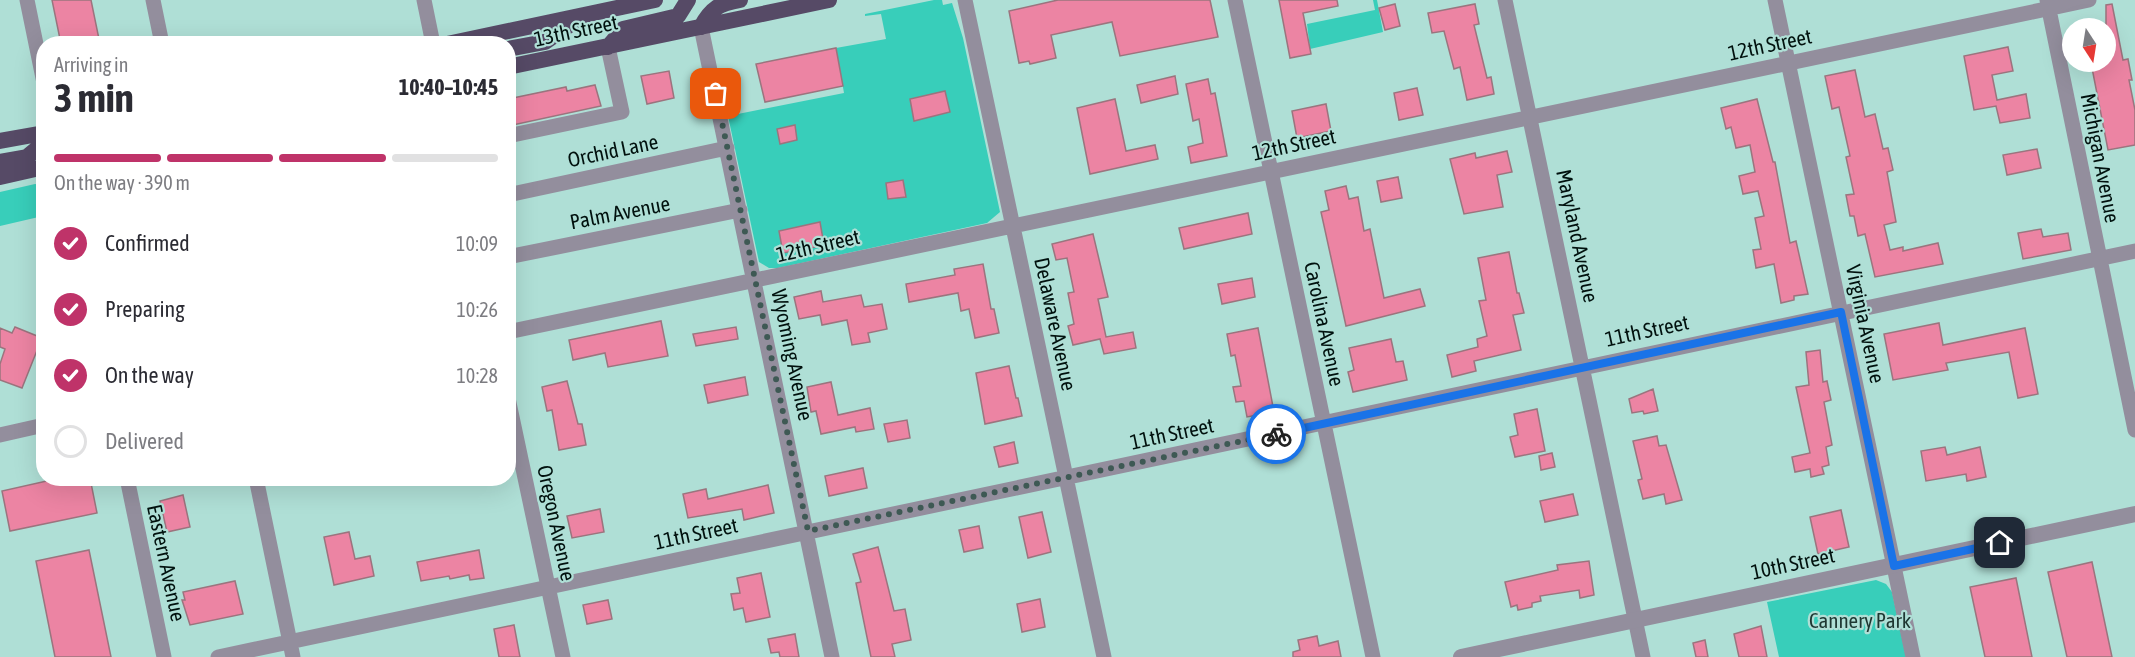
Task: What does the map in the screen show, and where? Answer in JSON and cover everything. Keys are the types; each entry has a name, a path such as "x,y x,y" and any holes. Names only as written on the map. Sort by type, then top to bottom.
{"highway":[{"name":"13th Street","path":"485,36 655,0"},
{"path":"608,47 623,29 678,16 688,0"},
{"path":"701,27 709,12 720,4 740,0"},
{"name":"13th Street","path":"516,65 829,0"},
{"path":"516,47 545,42 584,15"},
{"path":"0,141 36,134"},
{"path":"0,162 27,157 36,150"},
{"path":"0,177 36,169"}],"street":[{"path":"27,0 36,44"},
{"path":"153,0 160,36"},
{"path":"424,0 431,36"},
{"name":"Delaware Avenue","path":"965,0 1104,657"},
{"name":"Carolina Avenue","path":"1235,0 1373,657"},
{"name":"Maryland Avenue","path":"1505,0 1643,657"},
{"name":"Virginia Avenue","path":"1776,0 1913,657"},
{"name":"12th Street","path":"516,330 1789,63 2048,4 2089,0"},
{"name":"Michigan Avenue","path":"2048,4 2098,258 2135,430"},
{"name":"Wyoming Avenue","path":"701,27 808,531 832,657"},
{"path":"516,134 622,112 608,47"},
{"name":"Orchid Lane","path":"516,193 727,148"},
{"name":"Palm Avenue","path":"516,255 740,210"},
{"name":"11th Street","path":"218,657 291,649 549,588 808,531 2135,251"},
{"path":"0,435 36,427"},
{"name":"Oregon Avenue","path":"516,435 563,657"},
{"name":"Eastern Avenue","path":"129,486 164,657"},
{"path":"258,486 291,649"},
{"name":"10th Street","path":"1461,657 2135,514"}],"green space":[{"path":"942,0 943,5 952,3 963,38 1000,212 987,223 778,268 769,268 759,262 728,116 844,93 836,48 886,39 881,14 865,16 865,14"},
{"path":"1373,0 1377,0 1383,32 1310,49 1307,24 1375,10"},
{"path":"36,184 36,218 0,226 0,192"},
{"name":"Cannery Park","path":"1876,580 1886,584 1892,592 1906,657 1779,657 1767,602"}],"building":[{"path":"52,0 91,0 98,36 59,36"},
{"path":"1058,0 1210,0 1218,37 1120,56 1112,22 1051,35 1056,58 1030,64 1029,61 1019,63 1009,11"},
{"path":"1279,0 1337,0 1338,6 1303,13 1311,54 1290,58"},
{"path":"1395,4 1400,26 1385,30 1379,8"},
{"path":"1475,4 1479,24 1474,25 1487,78 1491,77 1494,94 1467,100 1460,67 1454,69 1444,31 1432,33 1428,13"},
{"path":"2112,4 2115,18 2106,18 2106,5"},
{"path":"2116,24 2123,60 2128,59 2132,80 2129,80 2135,110 2135,145 2108,150 2093,72 2116,72"},
{"path":"2008,47 2013,71 1992,75 1997,100 2026,94 2030,118 2000,123 1996,106 1974,110 1964,56"},
{"path":"836,48 843,86 765,102 756,64"},
{"path":"1855,70 1865,117 1875,114 1883,149 1888,148 1893,170 1887,172 1896,222 1884,225 1890,250 1903,247 1903,251 1938,243 1943,264 1875,277 1865,234 1858,236 1854,216 1850,216 1846,195 1854,194 1846,157 1850,156 1839,107 1832,109 1825,76"},
{"path":"669,71 674,98 647,104 641,76"},
{"path":"1175,76 1178,94 1141,103 1137,85"},
{"path":"1208,79 1211,94 1215,93 1227,156 1191,163 1188,147 1203,143 1199,119 1193,121 1186,84"},
{"path":"595,85 601,106 516,124 516,97 566,87 567,91"},
{"path":"1417,88 1423,115 1399,120 1394,93"},
{"path":"945,91 950,112 914,121 910,99"},
{"path":"1115,99 1126,151 1155,145 1158,159 1090,174 1077,108"},
{"path":"1757,99 1773,162 1775,162 1790,243 1796,241 1808,294 1794,296 1794,300 1781,303 1774,264 1756,268 1753,250 1761,249 1755,218 1764,216 1758,191 1743,194 1739,176 1755,172 1750,145 1736,148 1731,127 1726,129 1721,108"},
{"path":"1326,104 1331,131 1297,138 1292,111"},
{"path":"795,125 797,140 780,144 777,129"},
{"path":"2037,149 2041,168 2007,175 2003,155"},
{"path":"1507,151 1512,172 1497,175 1503,207 1464,214 1450,159 1475,153 1476,158"},
{"path":"1398,177 1402,198 1381,202 1377,181"},
{"path":"903,180 906,197 888,199 886,183"},
{"path":"1346,186 1349,199 1358,197 1364,231 1370,229 1384,298 1420,289 1425,306 1346,326 1321,212 1329,210 1325,191"},
{"path":"1248,213 1252,234 1184,249 1179,228"},
{"path":"820,222 823,239 819,240 821,246 783,253 779,231"},
{"path":"2041,229 2043,237 2068,233 2071,250 2023,259 2018,233"},
{"path":"1093,234 1108,297 1098,299 1106,337 1133,332 1136,348 1104,354 1100,339 1073,345 1068,326 1074,324 1068,293 1074,292 1067,258 1056,260 1052,244"},
{"path":"1509,252 1517,293 1519,293 1524,313 1513,315 1521,350 1474,361 1476,371 1452,377 1447,355 1478,347 1477,339 1487,336 1479,301 1486,300 1478,258"},
{"path":"983,264 991,309 994,309 999,333 975,338 969,309 961,311 958,293 909,302 906,284 955,275 954,269"},
{"path":"1252,278 1255,297 1222,304 1218,284"},
{"path":"821,291 823,302 861,295 864,307 882,304 887,329 868,333 870,342 852,345 847,320 822,325 820,315 799,319 794,297"},
{"path":"661,321 668,356 608,367 605,353 573,360 569,340"},
{"path":"1939,323 1943,345 2025,328 2038,394 2018,398 2009,352 1946,363 1948,370 1893,380 1884,334"},
{"path":"15,327 36,336 36,353 22,388 0,380 0,364 5,349 0,347 0,328 12,333"},
{"path":"736,327 738,339 696,346 693,334"},
{"path":"1258,328 1274,412 1247,417 1244,401 1236,402 1233,387 1241,386 1235,355 1231,356 1227,334"},
{"path":"1391,339 1396,362 1403,361 1407,380 1353,392 1348,372 1354,370 1349,348"},
{"path":"1820,350 1823,382 1827,381 1831,400 1824,402 1832,445 1826,447 1829,465 1822,467 1824,474 1811,477 1810,469 1795,472 1792,457 1810,453 1796,387 1809,385 1806,352"},
{"path":"1009,366 1022,416 985,424 976,373"},
{"path":"745,377 748,395 708,403 704,385"},
{"path":"567,381 578,424 582,424 586,445 559,450 552,410 547,411 542,387"},
{"path":"831,382 838,415 870,408 874,429 856,432 855,427 821,434 816,411 811,412 807,387"},
{"path":"1653,389 1658,411 1644,414 1643,411 1632,413 1629,399"},
{"path":"1537,409 1545,451 1515,457 1510,437 1518,435 1514,414"},
{"path":"907,420 910,438 888,442 884,424"},
{"path":"1657,436 1659,446 1666,445 1682,500 1666,504 1664,494 1643,499 1638,480 1642,479 1633,441"},
{"path":"1014,442 1018,463 999,467 994,447"},
{"path":"1945,447 1947,455 1980,447 1986,477 1967,481 1966,474 1926,481 1921,451"},
{"path":"1552,453 1555,467 1541,470 1539,456"},
{"path":"863,468 867,488 829,496 825,476"},
{"path":"36,483 36,486 92,486 97,513 10,531 2,491"},
{"path":"768,485 774,513 744,520 742,509 688,518 683,494 706,489 708,499"},
{"path":"1573,494 1578,515 1545,522 1540,501"},
{"path":"183,495 190,527 167,532 160,501"},
{"path":"600,509 604,532 572,538 567,516"},
{"path":"1841,510 1849,547 1818,554 1810,517"},
{"path":"1042,512 1051,552 1028,558 1019,517"},
{"path":"979,526 983,548 964,552 959,530"},
{"path":"349,532 355,559 370,556 374,576 334,585 324,537"},
{"path":"878,547 894,611 905,609 911,640 892,644 895,657 871,657 856,583 861,582 853,554"},
{"path":"89,550 111,657 55,657 36,561"},
{"path":"479,550 484,578 470,580 469,575 421,581 417,562"},
{"path":"1589,561 1594,595 1580,598 1579,590 1540,596 1541,601 1532,603 1532,607 1518,610 1517,605 1511,607 1505,582 1558,570 1557,565"},
{"path":"2092,562 2112,657 2067,657 2048,572"},
{"path":"761,573 770,617 746,622 743,608 734,610 731,594 740,593 737,578"},
{"path":"2016,578 2032,657 1985,657 1970,587"},
{"path":"235,581 243,614 190,625 182,600 185,600 183,592"},
{"path":"1040,599 1045,627 1022,632 1017,604"},
{"path":"608,600 612,619 587,624 583,605"},
{"path":"514,625 520,657 499,657 494,629"},
{"path":"1761,626 1767,657 1739,657 1734,634"},
{"path":"795,634 799,657 780,657 779,652 771,653 768,639"},
{"path":"1317,636 1319,646 1338,641 1341,657 1293,657 1293,652 1300,650 1298,640"},
{"path":"1705,640 1708,657 1696,657 1693,643"}],"way so far":[{"path":"716,94 808,531 1276,434"}],"route":[{"path":"1276,434 1582,366 1841,312 1894,566 2000,543"}]}
